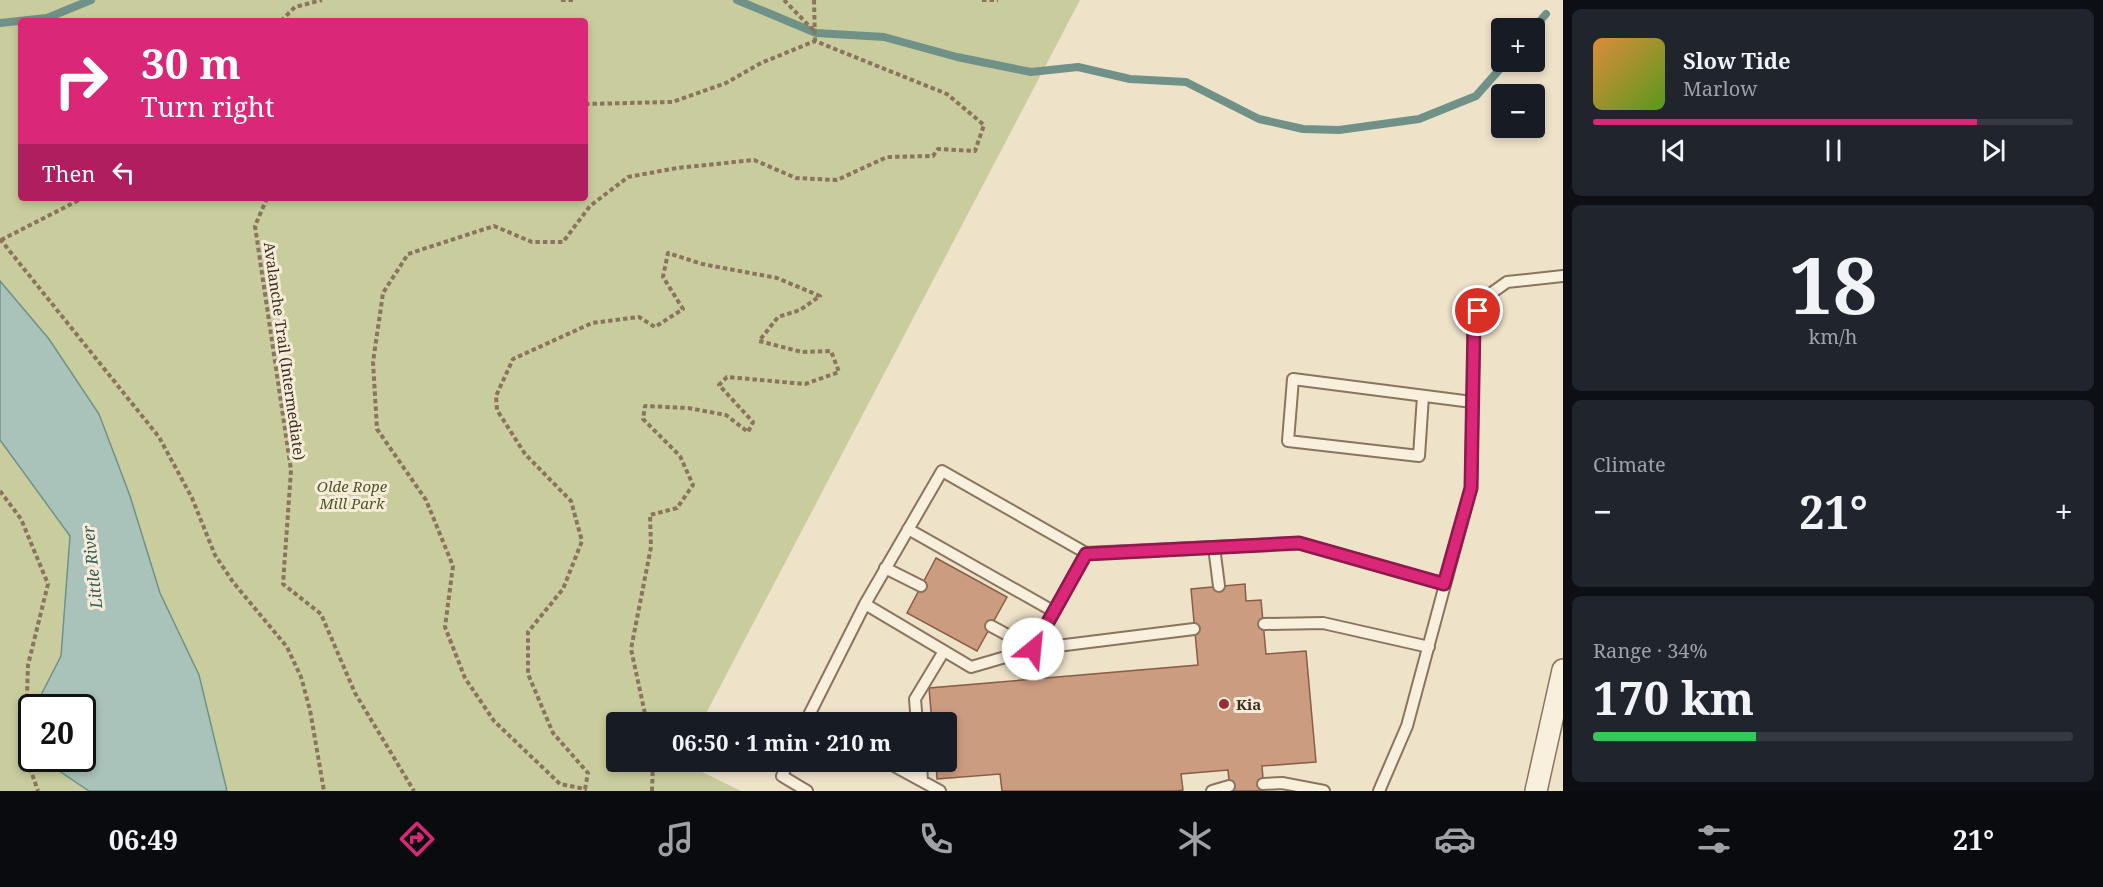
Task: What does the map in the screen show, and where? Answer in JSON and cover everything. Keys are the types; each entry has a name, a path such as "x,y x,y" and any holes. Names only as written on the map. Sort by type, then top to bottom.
{"street":[{"path":"1536,791 1563,670"}],"lane":[{"path":"1379,791 1407,726 1471,488 1474,323 1483,299 1507,282 1563,276"},
{"path":"1424,396 1419,456 1288,441 1293,380 1424,396 1472,402"},
{"path":"814,712 865,604 942,471 1086,554 1299,543 1444,584"},
{"path":"908,529 1053,611"},
{"path":"1214,547 1219,586"},
{"path":"1033,649 1086,554"},
{"path":"885,568 921,586"},
{"path":"865,604 971,667 1033,649 1194,629"},
{"path":"1264,624 1323,623 1429,647"},
{"path":"991,626 1033,649"},
{"path":"916,712 915,699 944,651"},
{"path":"784,772 782,776 807,791"},
{"path":"905,772 940,791"},
{"path":"922,772 922,781"},
{"path":"1263,784 1282,783 1324,791"},
{"path":"1212,791 1229,786"}],"path":[{"path":"283,18 295,7 322,0"},
{"path":"561,0 574,0"},
{"path":"784,0 816,33"},
{"path":"814,0 815,41"},
{"path":"982,0 998,0"},
{"path":"588,104 672,102 726,83 761,63 815,41 947,93 984,125 975,151 938,149 933,156 887,158 837,180 796,178 754,160 677,168 628,177 590,206 563,242 532,242 494,226 408,254 382,293 373,362 376,429 426,500 453,566 445,627 465,678 494,721 560,784 585,789 588,773 553,733 528,674 528,632 563,589 582,542 572,501 525,454 497,410 496,396 513,359 592,322 639,317 655,327 683,309 663,278 668,253 702,264 777,278 820,296 801,310 778,317 759,342 802,352 831,351 839,372 805,384 727,377 718,385 753,422 748,432 726,415 688,408 645,406 643,419 680,456 693,485 677,508 650,515 651,547 631,649 645,712"},
{"path":"77,201 0,239 159,437 192,498 215,555 232,582 287,647 301,677 310,710 324,791"},
{"name":"Avalanche Trail (Intermediate)","path":"266,201 255,226 291,470 283,584 321,614 355,693 414,791"},
{"path":"0,491 21,519 48,584 28,665 25,754 38,791"},
{"path":"652,791 653,772"}],"green space":[{"name":"Olde Rope Mill Park","path":"0,0 1080,0 707,712 606,712 606,772 702,772 741,791 0,791"}],"water":[{"name":"Little River","path":"0,281 49,339 99,414 130,496 160,593 199,675 227,791 89,791 61,772 96,772 96,694 42,694 61,656 70,536 0,440"}],"building":[{"path":"936,558 1007,597 977,651 907,613"},
{"path":"1245,584 1246,601 1261,600 1266,654 1306,651 1316,762 1262,766 1264,791 1230,791 1228,770 1181,774 1183,790 1176,791 1002,791 1000,774 937,779 937,772 957,772 957,712 931,712 929,688 1198,665 1191,589"}],"waterway":[{"path":"47,18 91,0"},
{"path":"737,0 816,33 884,37 957,57 1031,72 1078,67 1130,79 1186,82 1259,119 1303,129 1339,130 1419,119 1476,96 1497,72"},
{"path":"1543,18 1546,14"},
{"path":"0,23 18,21"}],"place":[{"name":"Kia","path":"1224,704"}],"route":[{"path":"1033,649 1086,554 1299,543 1444,584 1471,488 1474,323 1478,311"}]}
